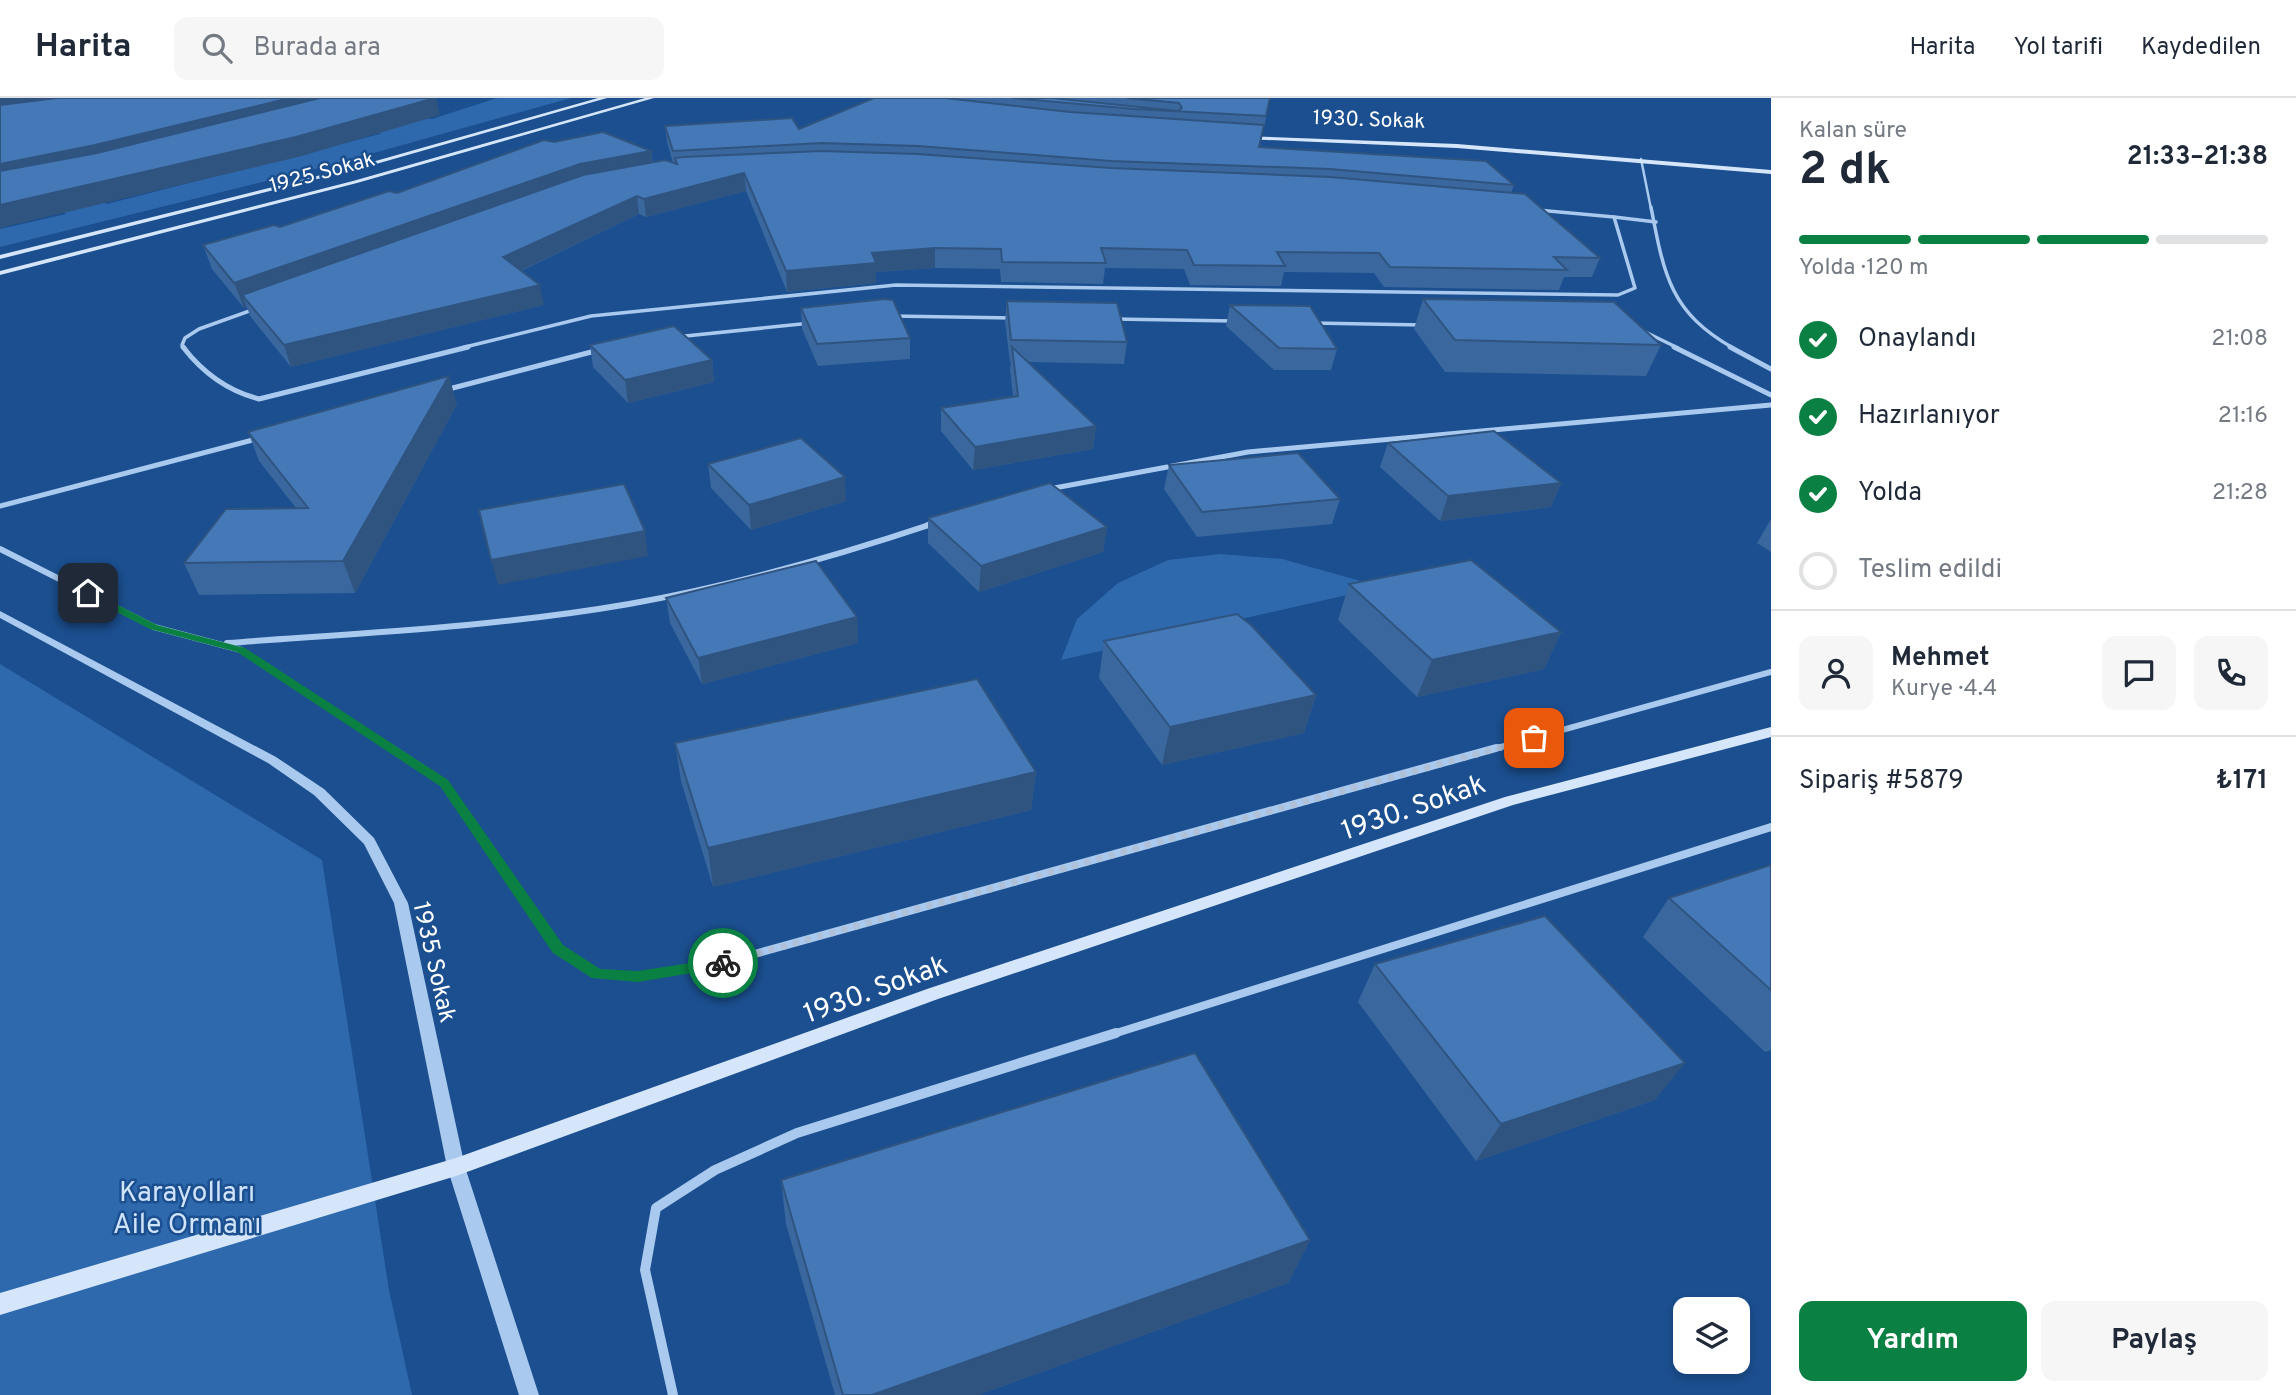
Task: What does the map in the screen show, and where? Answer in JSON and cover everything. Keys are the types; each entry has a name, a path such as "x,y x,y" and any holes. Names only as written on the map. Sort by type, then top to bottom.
{"main road":[{"name":"1925 Sokak","path":"0,257 367,165 604,98"},
{"name":"1925 Sokak","path":"0,273 381,175 651,98"},
{"name":"1930. Sokak","path":"1236,136 1457,146 1641,159 1771,172"},
{"name":"1930. Sokak","path":"0,1304 456,1167 933,994 1510,801 1771,732"}],"street":[{"path":"1641,159 1670,287 1686,313 1730,347 1771,369"},
{"path":"1614,218 1635,288 1618,295 896,285 591,316 259,399 238,395 193,360 182,345 185,338 199,328 470,234 558,198 622,179 685,170 823,164 917,167 1109,182 1326,191 1614,218 1656,222"},
{"path":"885,316 1025,318"},
{"path":"1108,319 1248,322"},
{"path":"669,338 817,323"},
{"path":"1304,323 1430,325"},
{"path":"1626,328 1640,328 1771,395"},
{"path":"444,390 602,349"},
{"path":"1044,490 1248,452 1771,405"},
{"path":"0,506 270,436"},
{"path":"223,643 473,625 630,604 871,544 950,517"},
{"path":"0,549 154,627 223,643 241,650 444,783 558,949 597,974 638,976 715,965 1771,672"},
{"name":"1935 Sokak","path":"0,614 272,760 319,792 369,841 401,904 456,1167 529,1395"},
{"path":"673,1395 645,1270 656,1208 715,1170 797,1133 1771,827"}],"green space":[{"path":"497,98 571,98 331,165 0,247 0,229 66,214 38,196 73,189 107,204 380,134 384,111 432,119"},
{"path":"1220,554 1282,559 1382,587 1061,660 1077,619 1118,583 1168,560"},
{"name":"Karayolları Aile Ormanı","path":"0,664 322,860 389,1290 412,1395 0,1395"}],"building":[{"path":"57,98 290,98 95,145 0,164 0,105"},
{"path":"320,98 435,98 296,137 0,205 0,171 97,153"},
{"path":"874,98 945,98 1070,112 1264,125 1259,147 1486,161 1514,185 1330,169 1111,161 918,146 822,143 673,151 665,126 792,118 799,129"},
{"path":"1012,98 1052,98 1178,111 1182,108 1179,103 1127,98 1270,98 1266,116 1134,109"},
{"path":"603,132 651,151 580,164 234,283 203,245 274,225 280,227 389,191 397,193 544,140 554,142"},
{"path":"822,151 917,154 1111,168 1330,177 1525,194 1600,258 1554,257 1567,270 1390,267 1379,253 1277,252 1285,266 1194,265 1187,250 1101,248 1106,263 1002,262 1001,249 935,248 872,253 876,263 786,271 744,173 644,199 637,196 503,257 540,285 284,345 242,295 583,175 665,160 677,164 675,158 684,157"},
{"path":"1423,299 1614,302 1661,345 1455,340"},
{"path":"893,300 910,338 817,344 801,308"},
{"path":"1007,301 1117,303 1127,342 1011,340"},
{"path":"1230,305 1310,306 1337,349 1279,348"},
{"path":"674,326 712,360 625,380 590,345"},
{"path":"1012,347 1096,426 975,447 941,408 1018,396"},
{"path":"449,376 343,561 184,563 226,509 308,508 248,432"},
{"path":"1494,431 1561,483 1448,496 1388,443"},
{"path":"801,438 845,477 749,505 708,464"},
{"path":"1298,453 1340,499 1202,512 1169,465"},
{"path":"1050,483 1107,527 981,566 928,518"},
{"path":"624,484 645,531 491,560 479,510"},
{"path":"1471,560 1561,632 1432,660 1349,584"},
{"path":"816,561 857,617 698,658 666,598"},
{"path":"1237,614 1251,625 1316,695 1170,727 1104,641"},
{"path":"977,679 1036,772 708,848 675,743"},
{"path":"1771,865 1771,990 1669,898"},
{"path":"1545,916 1685,1063 1501,1124 1375,964"},
{"path":"1195,1053 1310,1240 872,1395 843,1395 781,1180"}],"way so far":[{"path":"723,963 1534,738"}],"route":[{"path":"88,593 154,627 223,643 241,650 444,783 558,949 597,974 638,976 723,963"}]}
